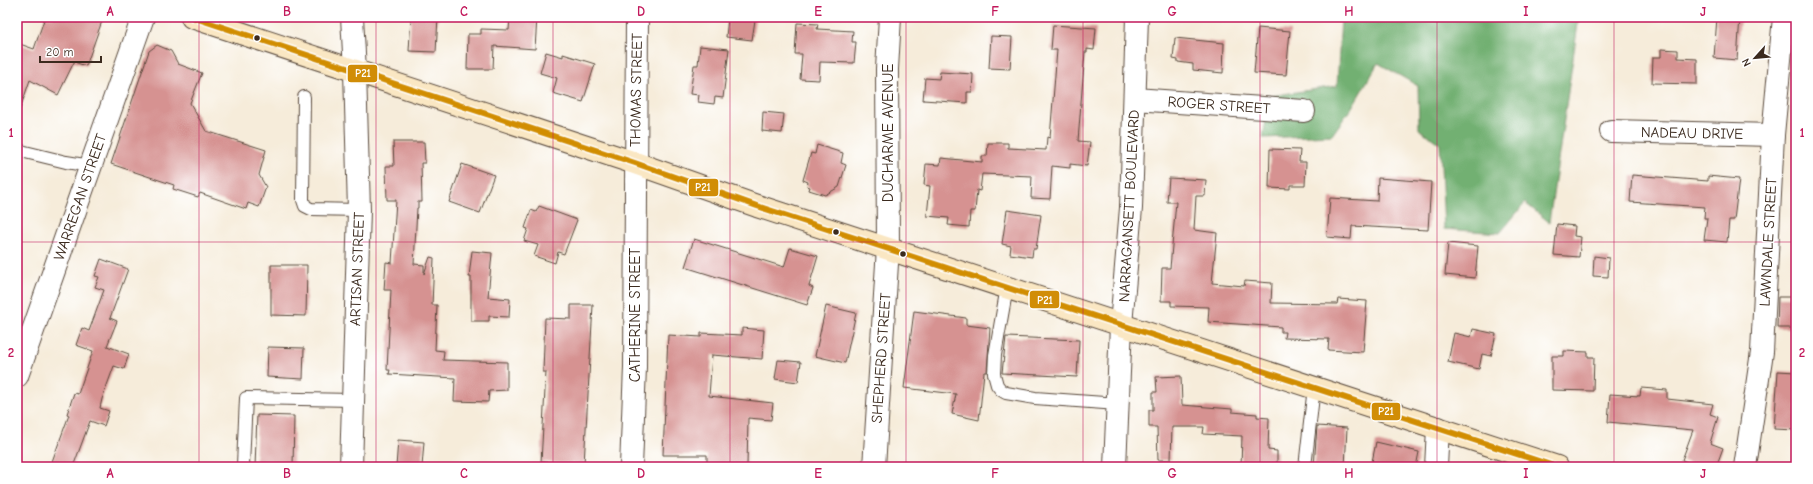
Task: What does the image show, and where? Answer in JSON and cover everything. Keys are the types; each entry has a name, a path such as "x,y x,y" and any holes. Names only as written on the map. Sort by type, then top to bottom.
{"main road":[{"path":"192,17 635,163 757,206 1557,467"}],"street":[{"name":"WARREGAN STREET","path":"17,376 143,17"},
{"path":"352,17 355,71"},
{"path":"355,71 362,17"},
{"name":"THOMAS STREET","path":"635,163 637,17"},
{"name":"DUCHARME AVENUE","path":"888,248 887,69 890,17"},
{"name":"NARRAGANSETT BOULEVARD","path":"1114,467 1122,325 1131,208 1137,17"},
{"name":"LAWNDALE STREET","path":"1745,467 1762,352 1773,135 1784,17"},
{"name":"ARTISAN STREET","path":"351,467 359,210 355,71"},
{"name":"ROGER STREET","path":"1135,99 1304,111"},
{"name":"NADEAU DRIVE","path":"1611,131 1773,135"},
{"name":"CATHERINE STREET","path":"631,467 635,367 635,163"},
{"name":"SHEPHERD STREET","path":"874,467 888,248"},
{"path":"1436,467 1438,428"}],"lane":[{"path":"304,97 303,200 305,206 311,209 359,210"},
{"path":"17,150 66,162 91,166"},
{"path":"1007,287 994,374 997,385 1001,390 1006,393 1035,398 1118,404"},
{"path":"1305,467 1314,388"},
{"path":"245,467 243,465 246,398 353,400"}],"green space":[{"path":"1341,17 1579,17 1549,222 1525,203 1500,233 1444,229 1440,144 1419,129 1418,86 1378,63 1352,107 1332,135 1263,138 1270,96 1337,86"}],"building":[{"path":"45,17 91,17 102,21 86,66 74,62 58,95 30,80 20,109 17,109 17,43 34,49"},
{"path":"411,17 438,17 436,52 409,51"},
{"path":"510,17 537,17 535,49 494,46 493,69 467,69 468,34 481,34 481,29 509,30"},
{"path":"728,17 755,20 752,40 726,37"},
{"path":"1717,17 1740,17 1737,60 1714,58"},
{"path":"797,23 818,24 817,29 853,31 852,42 856,42 854,63 820,62 819,80 800,79 802,54 795,54"},
{"path":"1053,25 1096,28 1094,50 1087,49 1087,52 1085,52 1078,141 1090,142 1087,166 1070,164 1070,168 1052,166 1050,199 1031,198 1032,176 982,174 980,191 977,190 975,211 970,211 969,227 948,225 949,218 927,216 930,186 924,185 926,164 940,165 941,158 982,162 982,156 987,156 988,143 1008,143 1008,148 1046,150 1047,137 1050,138 1057,50 1051,50"},
{"path":"1258,28 1290,31 1286,75 1254,73"},
{"path":"991,36 1012,37 1010,69 989,68"},
{"path":"1175,38 1224,43 1223,73 1193,70 1193,64 1178,62 1178,60 1173,59"},
{"path":"157,45 171,51 178,64 202,73 190,103 206,131 266,150 259,175 266,187 259,207 248,203 246,209 200,193 198,197 173,189 174,185 111,164 149,51"},
{"path":"700,46 729,49 723,98 715,97 714,104 698,102 699,95 690,94 694,65 698,65"},
{"path":"1661,49 1678,50 1678,58 1697,59 1697,84 1652,83 1653,57 1661,57"},
{"path":"546,52 563,57 563,54 595,64 583,102 553,93 557,78 540,73"},
{"path":"940,72 973,74 972,92 967,92 967,103 923,100 925,78 939,79"},
{"path":"763,112 784,114 782,133 762,131"},
{"path":"393,142 424,142 425,163 421,163 422,202 418,202 417,208 414,264 424,265 424,274 430,257 434,258 432,305 437,305 435,350 444,351 443,360 507,362 507,390 489,391 488,402 454,401 455,378 389,374 390,370 387,370 391,290 384,290 386,262 392,263 396,200 387,200 386,166 394,166"},
{"path":"817,145 843,153 841,163 846,165 839,187 825,195 809,190 810,187 807,186 808,182 803,180 811,153 815,154"},
{"path":"1270,149 1300,150 1299,162 1306,162 1305,185 1290,185 1290,189 1269,188"},
{"path":"462,164 494,175 480,213 449,202"},
{"path":"1632,175 1708,181 1708,176 1739,179 1734,220 1729,220 1727,242 1704,240 1707,218 1704,218 1705,207 1630,202"},
{"path":"1169,178 1206,180 1205,196 1196,196 1194,230 1217,233 1212,283 1244,286 1245,281 1272,283 1271,303 1337,304 1338,299 1367,301 1363,352 1328,350 1329,339 1284,338 1285,332 1281,332 1281,327 1208,322 1209,307 1171,306 1171,301 1161,301 1162,268 1170,268 1176,202 1167,202"},
{"path":"1378,178 1431,182 1428,230 1352,226 1351,239 1327,237 1330,198 1377,201"},
{"path":"539,206 577,220 564,254 558,252 555,263 534,256 538,245 524,241 528,229 525,228 531,210 536,212"},
{"path":"1007,210 1041,215 1036,249 1033,249 1032,257 1010,254 1011,246 1002,244"},
{"path":"1557,224 1575,226 1574,236 1581,237 1579,257 1554,255"},
{"path":"694,239 784,267 790,248 818,256 809,286 813,288 807,305 685,267"},
{"path":"1448,243 1478,246 1475,278 1445,275"},
{"path":"472,251 492,253 488,297 510,299 509,317 489,316 489,321 471,321 471,277 469,277"},
{"path":"1594,256 1609,258 1608,277 1593,276"},
{"path":"101,259 128,269 110,318 117,321 107,346 129,354 124,369 114,366 102,399 100,408 109,411 104,426 90,421 73,467 50,467 69,415 67,414 74,393 78,394 93,351 76,345 82,328 89,331 104,290 95,287 99,277 95,276"},
{"path":"271,265 307,265 306,316 271,315"},
{"path":"1778,297 1796,297 1796,328 1777,328"},
{"path":"571,305 593,305 584,464 541,462 546,372 543,372 545,318 571,319"},
{"path":"826,306 856,313 845,363 815,356"},
{"path":"914,311 966,318 966,325 990,328 987,372 984,372 979,420 952,414 956,394 904,388"},
{"path":"742,328 764,330 762,359 712,355 709,396 773,403 771,420 748,418 747,466 707,465 707,455 663,455 668,335 701,337 701,333 742,335"},
{"path":"1473,329 1496,334 1491,356 1482,354 1479,369 1448,362 1454,333 1471,337"},
{"path":"1006,337 1079,340 1077,377 1002,373"},
{"path":"268,347 304,348 303,379 267,377"},
{"path":"1564,351 1588,352 1588,357 1594,357 1593,391 1552,390 1552,356 1564,356"},
{"path":"778,360 801,362 798,382 775,379"},
{"path":"1778,371 1796,372 1796,430 1774,429"},
{"path":"1181,376 1182,405 1232,409 1232,412 1257,414 1257,417 1269,418 1268,450 1277,451 1277,467 1241,467 1242,436 1203,434 1204,427 1172,427 1171,460 1158,460 1157,427 1149,427 1149,410 1153,410 1153,392 1157,392 1156,377"},
{"path":"1641,388 1667,390 1667,399 1713,404 1710,414 1718,417 1710,443 1723,448 1716,467 1691,467 1692,464 1682,460 1693,430 1608,422 1610,394 1640,396"},
{"path":"257,415 294,416 293,467 255,467"},
{"path":"1317,426 1347,428 1345,467 1314,467"},
{"path":"398,440 424,442 422,467 396,467"},
{"path":"1376,442 1419,452 1416,467 1371,467"}],"transit line":[{"name":"P21","path":"192,17 635,163 757,206 1557,467"}]}
